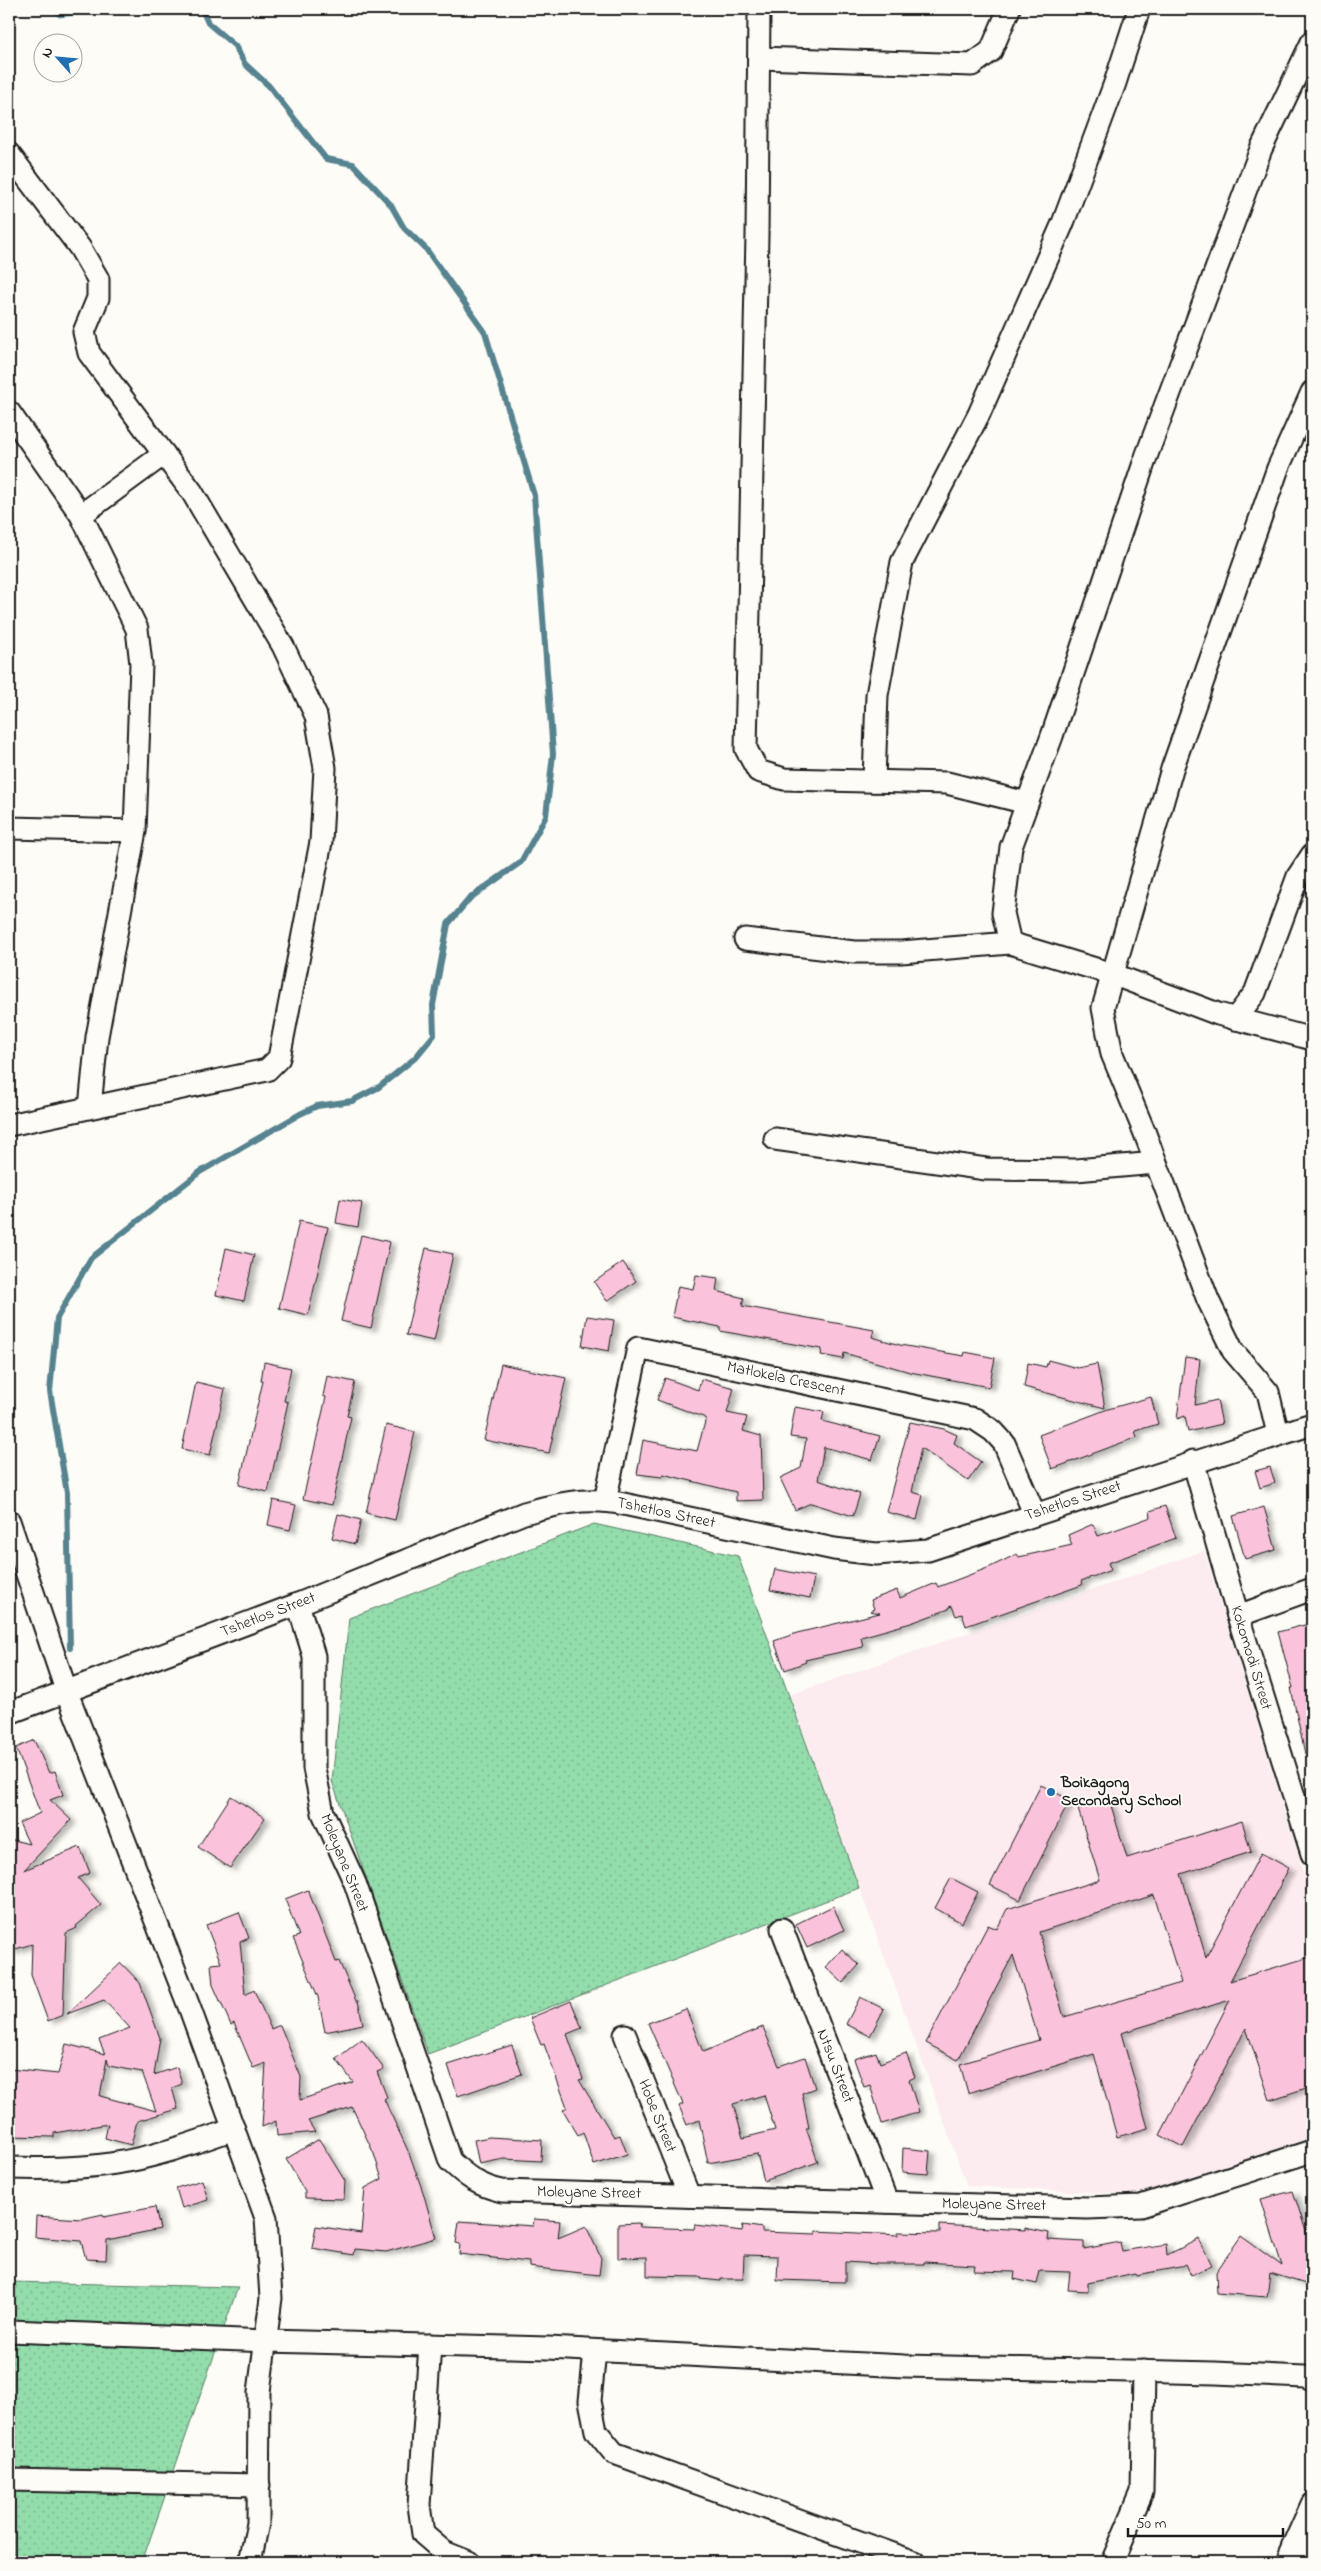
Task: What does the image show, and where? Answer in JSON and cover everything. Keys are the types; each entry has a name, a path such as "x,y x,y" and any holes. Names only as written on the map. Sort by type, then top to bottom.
{"street":[{"path":"759,9 757,235 746,750 758,771 784,779 947,783 1027,803"},
{"path":"758,58 972,65 991,51 1009,9"},
{"path":"874,781 877,695 902,562 979,414 1063,223 1115,83 1139,9"},
{"path":"1010,943 1003,913 1011,847 1146,457 1250,177 1261,149 1312,42"},
{"path":"9,154 80,248 98,279 98,298 84,332 89,353 192,492 283,646 316,716 325,768 321,842 279,1058 268,1070 9,1125"},
{"path":"1278,1434 1268,1392 1232,1351 1208,1300 1112,1054 1103,1008 1172,768 1278,468 1312,392"},
{"path":"9,412 81,515 137,629 141,664 135,831 97,1037 90,1107"},
{"path":"81,515 164,454"},
{"path":"9,828 135,831"},
{"path":"1235,1019 1255,993 1298,876 1312,855"},
{"path":"745,939 854,952 901,952 1010,943 1112,974 1235,1019 1312,1039"},
{"path":"775,1139 986,1170 1076,1170 1156,1164"},
{"name":"Matlokela Crescent","path":"605,1501 638,1348 975,1420 993,1431 1004,1443 1034,1513"},
{"name":"Tshetlos Street","path":"9,1714 66,1690 298,1604 524,1513 562,1502 584,1499 605,1501 834,1549 876,1554 928,1550 1034,1513 1312,1424"},
{"name":"Kokomodi Street","path":"1193,1461 1238,1616 1312,1854"},
{"path":"9,1521 66,1690 190,2009 266,2218 271,2298 259,2392 258,2523 250,2562"},
{"path":"1238,1616 1312,1589"},
{"name":"Moleyane Street","path":"298,1604 314,1656 314,1768 323,1813 355,1883 450,2161 470,2180 484,2187 502,2191 1087,2208 1141,2206 1312,2151"},
{"name":"Ntsu Street","path":"782,1929 887,2202"},
{"name":"Hobe Street","path":"625,2035 689,2196"},
{"path":"9,2168 68,2169 118,2163 171,2150 234,2129"},
{"path":"9,2331 595,2351 905,2366 1144,2371 1295,2377 1312,2380"},
{"path":"430,2345 419,2505 423,2534 444,2552 469,2562"},
{"path":"595,2351 590,2401 596,2431 614,2453 915,2562"},
{"path":"1112,2562 1142,2492 1144,2371"},
{"path":"9,2480 259,2484"},
{"path":"1297,2554 1312,2504"}],"shaded area":[{"name":"Boikagong Secondary School","path":"1204,1551 1312,1901 1312,2137 1136,2194 967,2186 790,1695"}],"green space":[{"path":"594,1524 738,1556 859,1888 428,2054 332,1781 349,1618"},
{"path":"9,2282 238,2287 142,2562 9,2562"}],"water":[{"path":"52,9 111,9 59,17"}],"building":[{"path":"340,1199 362,1203 358,1227 336,1223"},
{"path":"299,1221 328,1227 308,1315 279,1308"},
{"path":"361,1235 390,1242 371,1328 341,1321"},
{"path":"226,1248 254,1255 244,1301 216,1295"},
{"path":"426,1248 453,1254 434,1341 406,1335"},
{"path":"623,1262 636,1281 607,1301 594,1282"},
{"path":"696,1275 718,1278 716,1291 744,1298 742,1306 874,1330 872,1337 900,1345 964,1356 965,1352 995,1358 989,1387 910,1372 844,1353 843,1359 821,1355 822,1349 720,1331 720,1327 672,1317 678,1286 693,1289"},
{"path":"587,1316 614,1320 609,1351 582,1346"},
{"path":"1185,1357 1200,1359 1195,1405 1217,1400 1222,1424 1188,1432 1185,1416 1177,1419"},
{"path":"1048,1360 1077,1368 1097,1364 1105,1408 1024,1387 1028,1363 1046,1367"},
{"path":"264,1362 291,1368 284,1401 288,1402 268,1492 239,1485 263,1381 261,1381"},
{"path":"501,1364 566,1378 549,1453 484,1440"},
{"path":"327,1376 355,1382 347,1416 351,1417 332,1505 303,1499 326,1397 323,1396"},
{"path":"665,1378 698,1390 701,1379 734,1388 727,1413 747,1417 743,1431 761,1436 763,1500 736,1501 736,1492 663,1474 662,1477 637,1474 643,1440 697,1451 706,1418 657,1400"},
{"path":"196,1382 225,1389 210,1455 182,1449"},
{"path":"1151,1397 1158,1424 1135,1431 1137,1437 1052,1469 1039,1435 1108,1409"},
{"path":"795,1407 824,1412 822,1421 880,1436 872,1460 824,1447 818,1480 860,1494 853,1516 811,1503 795,1510 780,1478 801,1468 806,1439 790,1437"},
{"path":"910,1422 944,1429 957,1435 954,1443 981,1462 968,1481 921,1448 912,1492 923,1495 917,1520 886,1512"},
{"path":"386,1425 415,1432 395,1520 366,1513"},
{"path":"1270,1467 1275,1483 1260,1488 1255,1471"},
{"path":"273,1500 296,1505 290,1530 268,1525"},
{"path":"1165,1506 1176,1538 1108,1563 1111,1570 1081,1581 1082,1585 966,1626 962,1614 956,1616 952,1606 949,1609 911,1623 861,1637 863,1647 805,1660 806,1662 785,1670 774,1641 797,1633 880,1613 870,1611 874,1609 871,1600 897,1590 900,1598 936,1583 938,1587 990,1567 1017,1554 1019,1557 1072,1545 1068,1535 1093,1524 1098,1536 1151,1517 1150,1511"},
{"path":"1264,1507 1276,1550 1245,1559 1233,1516"},
{"path":"338,1514 361,1520 355,1544 332,1538"},
{"path":"775,1569 814,1577 810,1598 770,1590"},
{"path":"1312,1623 1312,1753 1305,1754 1291,1688 1293,1688 1278,1632"},
{"path":"34,1740 49,1773 55,1771 63,1795 50,1800 71,1820 24,1870 80,1847 90,1873 78,1878 101,1905 76,1926 77,1928 66,1933 63,2015 48,2021 31,1975 32,1944 9,1951 9,1839 29,1844 19,1823 40,1813 16,1748"},
{"path":"1041,1785 1070,1800 1020,1900 990,1885"},
{"path":"231,1796 265,1818 230,1868 198,1847"},
{"path":"1109,1799 1127,1858 1242,1821 1251,1852 1181,1874 1206,1957 1261,1853 1289,1868 1230,1981 1310,1957 1312,1967 1312,2086 1270,2100 1246,2028 1183,2147 1160,2135 1230,2000 1121,2033 1148,2128 1117,2137 1094,2054 968,2093 960,2064 1039,2040 1013,1955 958,2060 926,2043 988,1925 997,1929 1007,1909 1100,1880 1078,1809","holes":["1154,1895 1181,1983 1064,2017 1039,1932"]},
{"path":"951,1878 978,1892 962,1923 935,1908"},
{"path":"308,1890 336,1962 339,1961 356,2001 358,2001 363,2024 325,2032 318,1997 293,1938 299,1936 285,1899"},
{"path":"833,1906 844,1930 807,1948 796,1924"},
{"path":"239,1912 249,1938 240,1942 245,1995 254,1990 271,2029 280,2025 301,2077 300,2100 353,2082 336,2059 362,2039 384,2069 377,2072 387,2097 384,2099 409,2153 423,2192 436,2238 386,2252 355,2249 354,2255 312,2248 316,2226 361,2233 365,2188 382,2179 374,2154 352,2107 308,2121 315,2132 277,2136 276,2121 262,2127 266,2063 253,2068 234,2023 231,2025 213,1985 211,1964 221,1963 206,1925"},
{"path":"842,1949 859,1965 843,1983 826,1967"},
{"path":"121,1963 140,1983 160,2038 154,2075 177,2067 182,2084 172,2088 178,2109 137,2121 131,2145 105,2138 108,2124 54,2133 54,2137 9,2136 9,2069 58,2074 66,2044 105,2054 99,2040 130,2028 104,2000 67,2014","holes":["107,2059 109,2066 142,2072 156,2111 100,2096"]},
{"path":"860,1997 884,2009 870,2036 846,2024"},
{"path":"571,2001 582,2028 567,2034 583,2079 579,2080 614,2137 620,2135 627,2154 594,2165 583,2132 578,2135 563,2110 567,2107 544,2044 541,2045 530,2018"},
{"path":"686,2009 703,2052 763,2027 779,2066 805,2057 815,2088 802,2093 809,2128 806,2128 818,2162 764,2181 757,2154 708,2163 699,2120 687,2125 679,2106 683,2104 648,2023","holes":["764,2095 775,2130 743,2138 733,2104"]},
{"path":"512,2045 522,2074 458,2096 448,2065"},
{"path":"876,2052 880,2063 906,2053 915,2077 909,2080 919,2112 882,2124 870,2085 864,2087 854,2059"},
{"path":"489,2137 542,2140 541,2161 504,2159 479,2164 474,2140"},
{"path":"319,2139 345,2181 344,2199 305,2198 305,2192 286,2159"},
{"path":"903,2148 930,2151 928,2174 902,2172"},
{"path":"202,2180 208,2200 182,2208 176,2188"},
{"path":"1293,2191 1312,2250 1312,2286 1270,2273 1267,2297 1217,2293 1216,2272 1241,2236 1282,2266 1261,2199"},
{"path":"155,2207 160,2229 107,2240 106,2260 86,2259 81,2241 35,2237 36,2216 81,2219 103,2214 104,2217"},
{"path":"534,2219 560,2221 558,2238 586,2226 601,2258 599,2275 529,2267 529,2262 459,2254 460,2244 456,2243 459,2221 533,2226"},
{"path":"639,2223 640,2227 694,2229 695,2225 742,2231 743,2225 762,2228 762,2232 816,2234 816,2231 898,2235 898,2232 940,2233 940,2225 1025,2230 1025,2228 1049,2233 1048,2240 1084,2242 1084,2249 1120,2242 1122,2251 1166,2244 1167,2255 1199,2239 1212,2265 1191,2275 1186,2264 1180,2267 1136,2275 1135,2273 1088,2283 1088,2291 1068,2290 1070,2272 1040,2271 1037,2284 1014,2279 1015,2272 974,2271 975,2265 924,2262 924,2264 879,2264 845,2262 845,2282 777,2280 778,2256 744,2255 743,2279 721,2279 721,2281 701,2279 701,2277 647,2276 647,2257 618,2258 618,2224"}],"waterway":[{"path":"70,1648 67,1493 50,1391 57,1318 91,1258 200,1172 300,1114 317,1106 352,1101 379,1087 415,1058 434,1035 433,1005 448,924 470,898 521,862 546,816 553,754 534,495 485,332 426,249 404,228 391,205 353,164 326,159 269,86 245,64 235,46 208,23 202,9"}],"place":[{"name":"Boikagong Secondary School","path":"1051,1792"}]}
